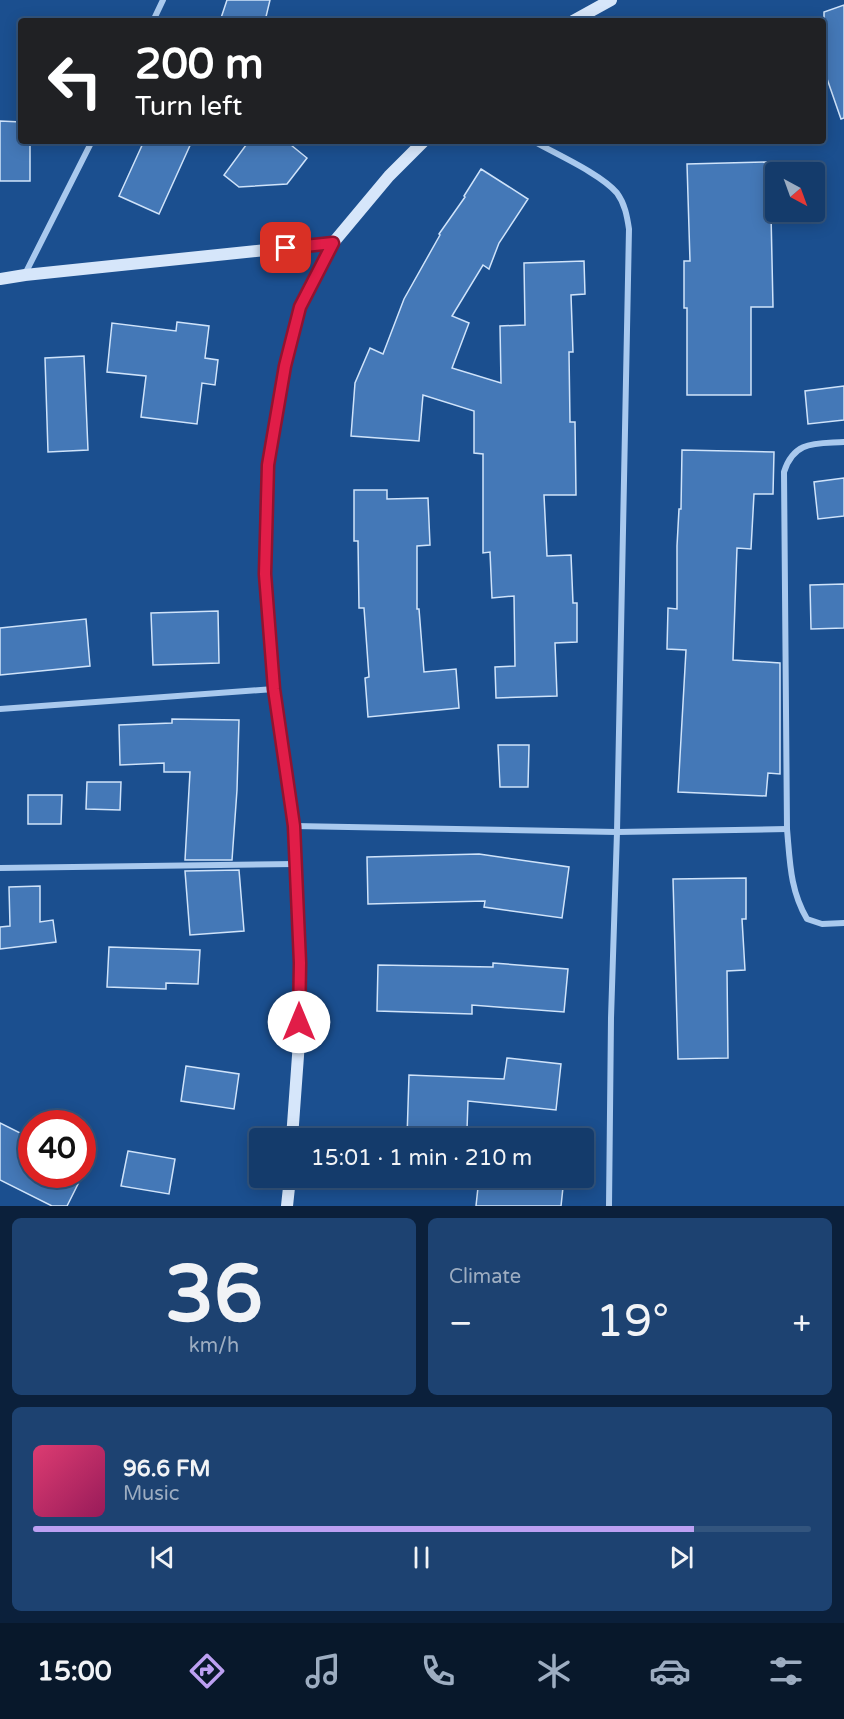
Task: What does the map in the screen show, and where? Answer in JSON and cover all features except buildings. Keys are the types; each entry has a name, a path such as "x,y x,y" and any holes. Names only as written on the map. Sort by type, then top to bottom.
{"street":[{"path":"154,18 163,0"},
{"path":"578,18 611,0"},
{"path":"25,275 90,144"},
{"path":"293,1128 299,1042 300,963 294,826 274,689 265,574 268,465 285,366 300,307 333,243 389,176 421,144"},
{"path":"538,144 606,182 618,194 626,209 629,228 611,1018 609,1206"},
{"path":"0,279 333,243"},
{"path":"844,442 807,444 796,450 784,472 787,829 793,886 798,903 807,919 822,924 844,923"},
{"path":"0,709 274,689"},
{"path":"294,826 617,832 787,829"},
{"path":"0,868 296,864"},
{"path":"288,1206 289,1188"}],"route":[{"path":"286,248 333,243 300,307 285,366 268,465 265,574 274,689 294,826 300,963 299,1022"}]}
